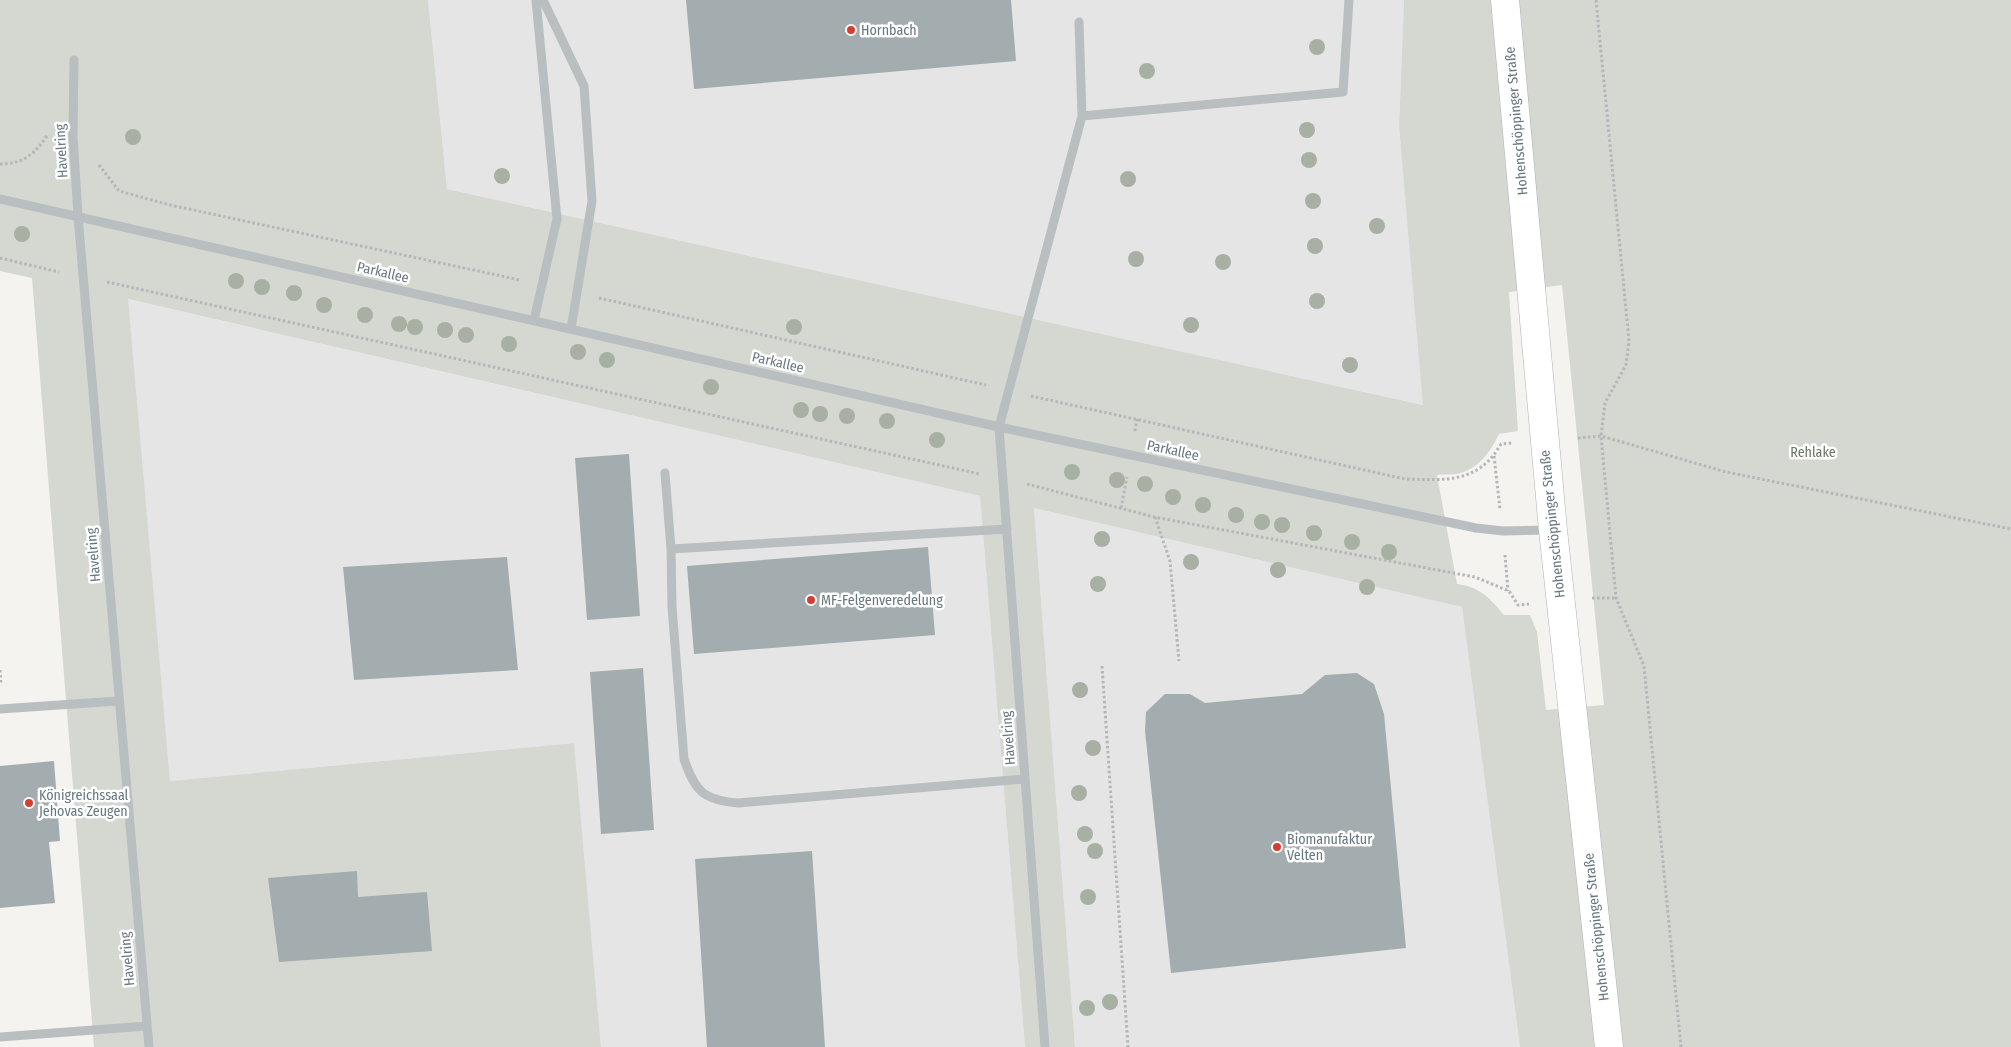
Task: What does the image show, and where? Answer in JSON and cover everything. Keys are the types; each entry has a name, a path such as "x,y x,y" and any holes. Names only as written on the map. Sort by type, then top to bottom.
{"main road":[{"name":"Hohenschöppinger Straße","path":"1505,0 1560,602 1610,1047"}],"street":[{"path":"534,320 557,219 536,0"},
{"path":"543,0 584,86 592,201 571,329"},
{"path":"1082,116 1343,92 1349,0"},
{"name":"Havelring","path":"1044,1047 1000,427 1082,116 1079,22"},
{"name":"Havelring","path":"74,60 73,136 78,216 149,1047"},
{"name":"Parkallee","path":"0,199 1000,427 1476,528 1503,531 1553,530"},
{"path":"665,473 671,549 672,607 684,759 690,777 702,793 717,801 738,803 1025,779"},
{"path":"671,549 1007,529"},
{"path":"0,709 118,701"},
{"path":"0,1037 147,1026"}],"path":[{"path":"1596,0 1629,341 1626,365 1605,403 1601,436 1616,598 1644,666 1681,1047"},
{"path":"0,164 10,164 36,153 48,134 95,138 100,166 119,191 170,205 542,285"},
{"path":"0,258 1004,479 1154,517 1475,577 1508,592 1518,605 1616,598"},
{"path":"577,294 1405,479 1442,480 1467,476 1494,456 1501,444 1516,443"},
{"path":"1578,438 1601,436 1726,472 2011,530"},
{"path":"1154,517 1170,561 1180,661"},
{"path":"1102,666 1128,1047"}],"shaded area":[{"path":"428,0 1404,0 1399,126 1424,405 447,189"},
{"path":"127,299 980,496 1025,1047 601,1047 573,743 170,781"},
{"path":"1034,508 1462,607 1520,1047 1075,1047"}],"green space":[{"name":"Rehlake","path":"0,0 428,0 447,189 1423,405 1399,126 1404,0 2011,0 2011,1047 1520,1047 1462,607 1034,508 1075,1047 1025,1047 980,496 128,299 170,781 574,743 601,1047 94,1047 32,278 0,271","holes":["1562,285 1604,705 1546,710 1537,632 1530,615 1504,615 1484,594 1465,585 1457,584 1437,475 1465,472 1483,459 1499,434 1518,431 1509,292"]}],"building":[{"name":"Hornbach","path":"686,0 1011,0 1016,61 694,89"},
{"path":"629,454 640,616 587,620 575,458"},
{"name":"MF-Felgenveredelung","path":"928,547 935,635 694,654 687,566"},
{"path":"507,557 518,670 354,680 343,567"},
{"path":"643,668 654,830 601,834 590,672"},
{"name":"Biomanufaktur Velten","path":"1357,673 1374,684 1384,714 1406,948 1171,973 1145,731 1146,712 1165,694 1190,694 1205,703 1302,694 1325,675"},
{"name":"Königreichssaal Jehovas Zeugen","path":"54,761 60,841 49,842 55,903 0,908 0,766"},
{"path":"812,851 825,1047 707,1047 695,859"},
{"path":"357,871 358,897 427,892 432,951 279,962 268,878"}],"place":[{"name":"Hornbach","path":"851,30"},
{"name":"MF-Felgenveredelung","path":"811,600"},
{"name":"Königreichssaal Jehovas Zeugen","path":"29,803"},
{"name":"Biomanufaktur Velten","path":"1277,847"}]}
